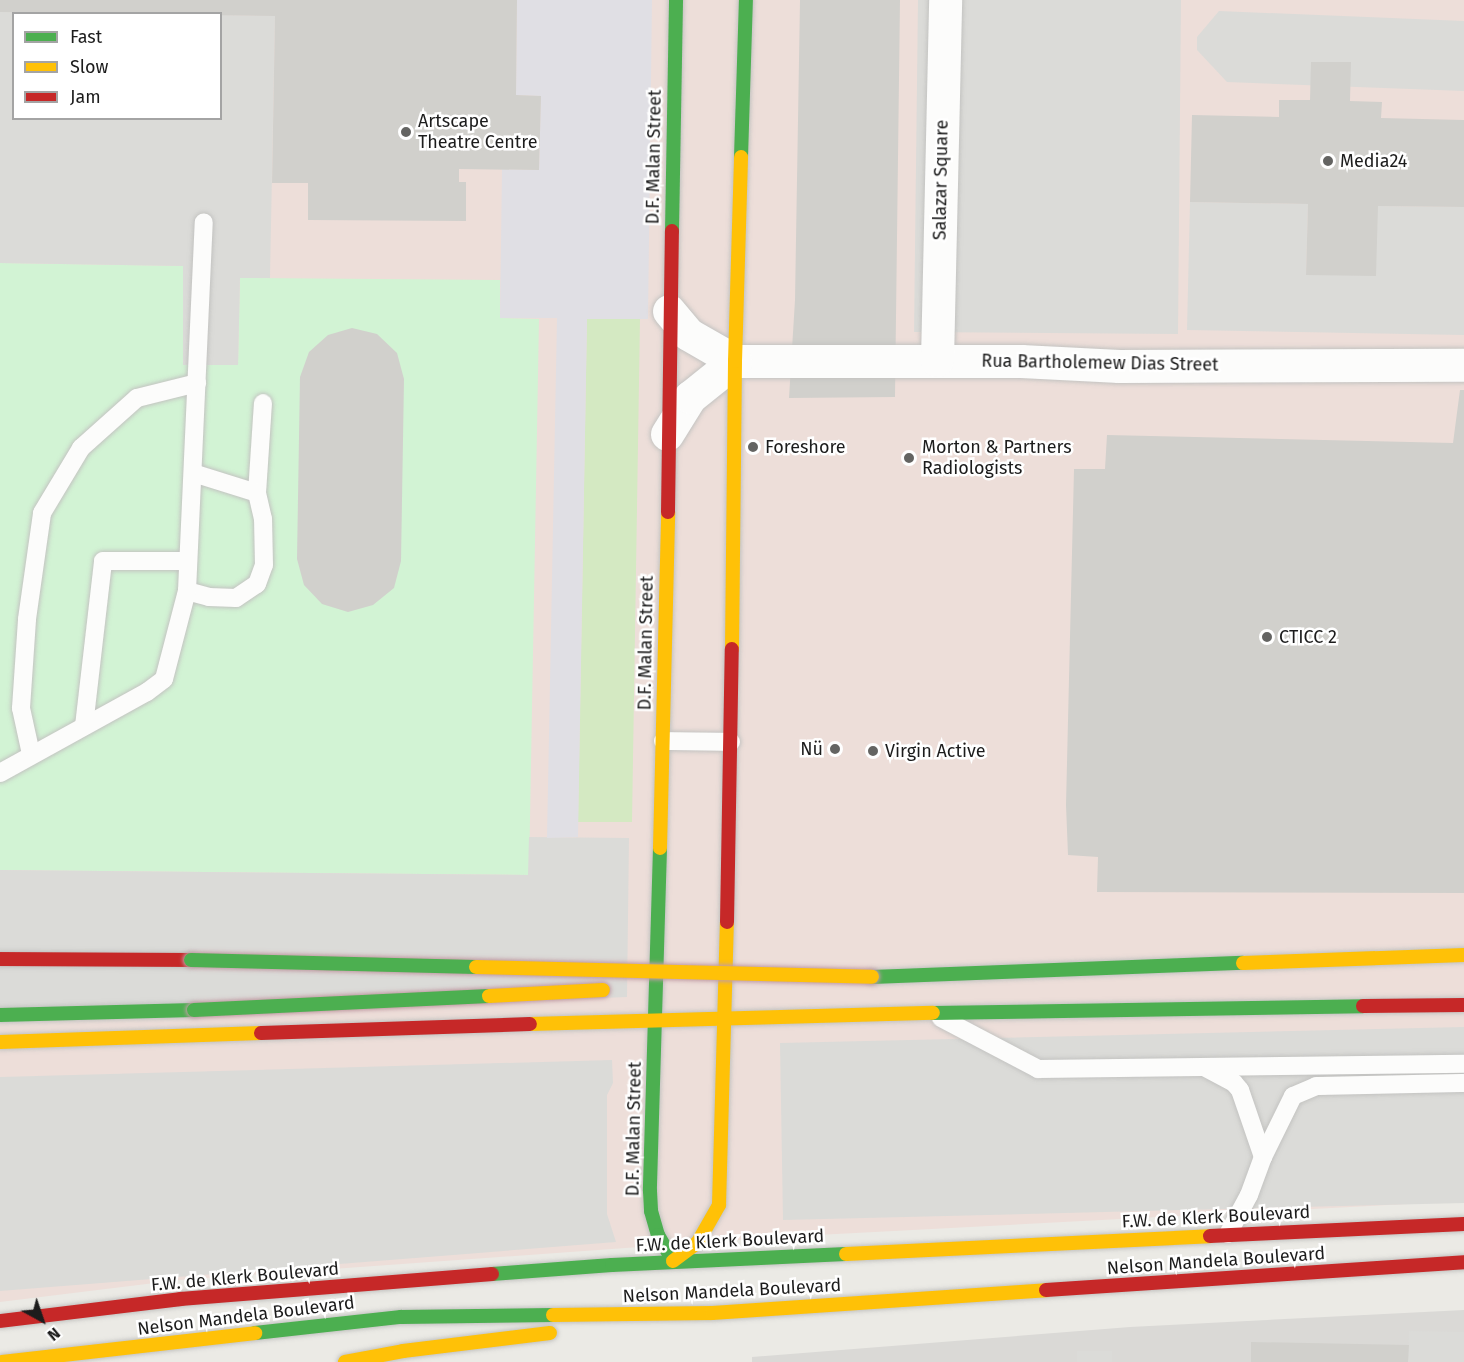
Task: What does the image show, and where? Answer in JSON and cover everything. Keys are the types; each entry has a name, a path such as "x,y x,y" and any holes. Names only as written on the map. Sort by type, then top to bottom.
{"main road":[{"name":"D.F. Malan Street","path":"673,1262 658,1235 651,1211 651,1086 663,741 676,0"},
{"path":"673,1262 698,1242 719,1205 723,1137 731,742 735,361 746,0"},
{"path":"646,988 872,977 1464,955"},
{"path":"0,959 191,960 872,977"},
{"path":"0,1015 194,1010 622,989"},
{"path":"0,1042 725,1017 1464,1005"},
{"name":"F.W. de Klerk Boulevard","path":"0,1321 181,1299 673,1262 1464,1224"},
{"name":"Nelson Mandela Boulevard","path":"2,1362 401,1317 712,1312 1464,1262"},
{"path":"345,1362 403,1351 712,1312"}],"street":[{"name":"Salazar Square","path":"937,360 945,0"},
{"path":"667,434 690,397 735,361 688,334 669,311"},
{"name":"Rua Bartholemew Dias Street","path":"735,361 937,360 1130,366 1464,365"}],"lane":[{"path":"0,773 147,692 164,679 187,591 204,222"},
{"path":"31,754 21,708 27,619 42,513 81,448 136,398 197,383"},
{"path":"187,591 209,597 236,598 257,584 264,565 263,519 257,493 263,403"},
{"path":"193,473 257,493"},
{"path":"84,726 103,561 188,561"},
{"path":"663,741 731,742"},
{"path":"931,1013 1038,1069 1464,1064"},
{"path":"1204,1067 1234,1083 1240,1090 1263,1157"},
{"path":"1228,1234 1249,1195 1263,1157 1293,1096 1309,1088 1464,1083"}],"shaded area":[{"path":"0,0 1464,0 1464,1201 779,1237 179,1280 0,1302"},
{"path":"517,0 652,0 648,319 587,319 578,837 547,838 557,318 500,318 502,169 539,170 541,96 516,95"},
{"path":"918,0 1181,0 1178,334 914,332"},
{"path":"1219,11 1464,21 1464,91 1227,82 1197,50 1197,37"},
{"path":"0,12 12,12 12,120 222,120 222,15 275,16 270,278 240,278 238,365 183,365 183,266 0,263"},
{"path":"1190,202 1308,204 1306,275 1378,206 1464,207 1464,335 1187,330"},
{"path":"529,837 629,838 627,997 0,1022 0,870 528,875"},
{"path":"1464,1027 1464,1203 783,1220 780,1043"},
{"path":"612,1060 613,1083 607,1095 607,1214 616,1242 0,1291 0,1077"},
{"path":"1464,1310 1464,1362 752,1362 752,1357 1130,1327"},
{"path":"1409,1331 1464,1332 1464,1362 1408,1362"},
{"path":"1077,1351 1112,1351 1112,1362 1077,1362"}],"green space":[{"path":"0,263 183,266 184,365 238,365 240,278 500,280 500,318 539,319 529,875 0,870"},
{"path":"587,318 640,319 632,822 578,822"}],"building":[{"name":"Artscape Theatre Centre","path":"0,0 517,0 516,95 541,96 539,170 459,169 459,182 466,182 466,221 308,220 308,183 272,183 275,16 222,15 222,12 0,12"},
{"path":"800,0 900,0 895,397 789,398 795,300"},
{"name":"Media24","path":"1311,62 1351,62 1350,101 1382,102 1381,118 1464,120 1464,207 1378,206 1376,276 1306,275 1308,204 1190,202 1192,115 1279,117 1279,100 1310,100"},
{"path":"352,328 377,334 397,353 404,379 401,561 394,588 373,605 348,612 322,604 304,585 297,559 300,377 309,352 328,335"},
{"name":"CTICC 2","path":"1460,390 1464,390 1464,893 1097,892 1098,857 1068,855 1066,805 1074,469 1105,469 1107,435 1453,443"},
{"path":"1251,1342 1409,1345 1408,1362 1251,1362"}],"traffic: fast":[{"path":"672,231 676,0"},
{"path":"741,157 746,0"},
{"path":"660,848 650,1191 651,1211 658,1235 673,1261"},
{"path":"191,960 476,967"},
{"path":"872,977 1243,963"},
{"path":"194,1010 489,996"},
{"path":"933,1013 1363,1006"},
{"path":"0,1015 194,1010"},
{"path":"492,1274 612,1265 846,1254"},
{"path":"255,1333 401,1317 553,1315"}],"traffic: slow":[{"path":"732,649 735,361 741,157"},
{"path":"660,848 668,512"},
{"path":"673,1261 698,1242 719,1205 727,922"},
{"path":"1243,963 1464,955"},
{"path":"476,967 872,977"},
{"path":"489,996 603,990"},
{"path":"530,1024 933,1013"},
{"path":"0,1042 261,1033"},
{"path":"846,1254 1210,1236"},
{"path":"553,1315 712,1313 1046,1290"},
{"path":"2,1362 255,1333"},
{"path":"345,1362 403,1351 550,1333"}],"traffic: jam":[{"path":"668,512 672,231"},
{"path":"727,922 732,649"},
{"path":"0,959 191,960"},
{"path":"1363,1006 1464,1005"},
{"path":"261,1033 530,1024"},
{"path":"1210,1236 1464,1224"},
{"path":"1046,1290 1464,1262"},
{"path":"0,1321 181,1299 492,1274"}],"place":[{"name":"Artscape Theatre Centre","path":"406,132"},
{"name":"Media24","path":"1328,161"},
{"name":"Foreshore","path":"753,447"},
{"name":"Morton & Partners Radiologists","path":"909,458"},
{"name":"CTICC 2","path":"1267,637"},
{"name":"Nü","path":"835,749"},
{"name":"Virgin Active","path":"873,751"}]}
